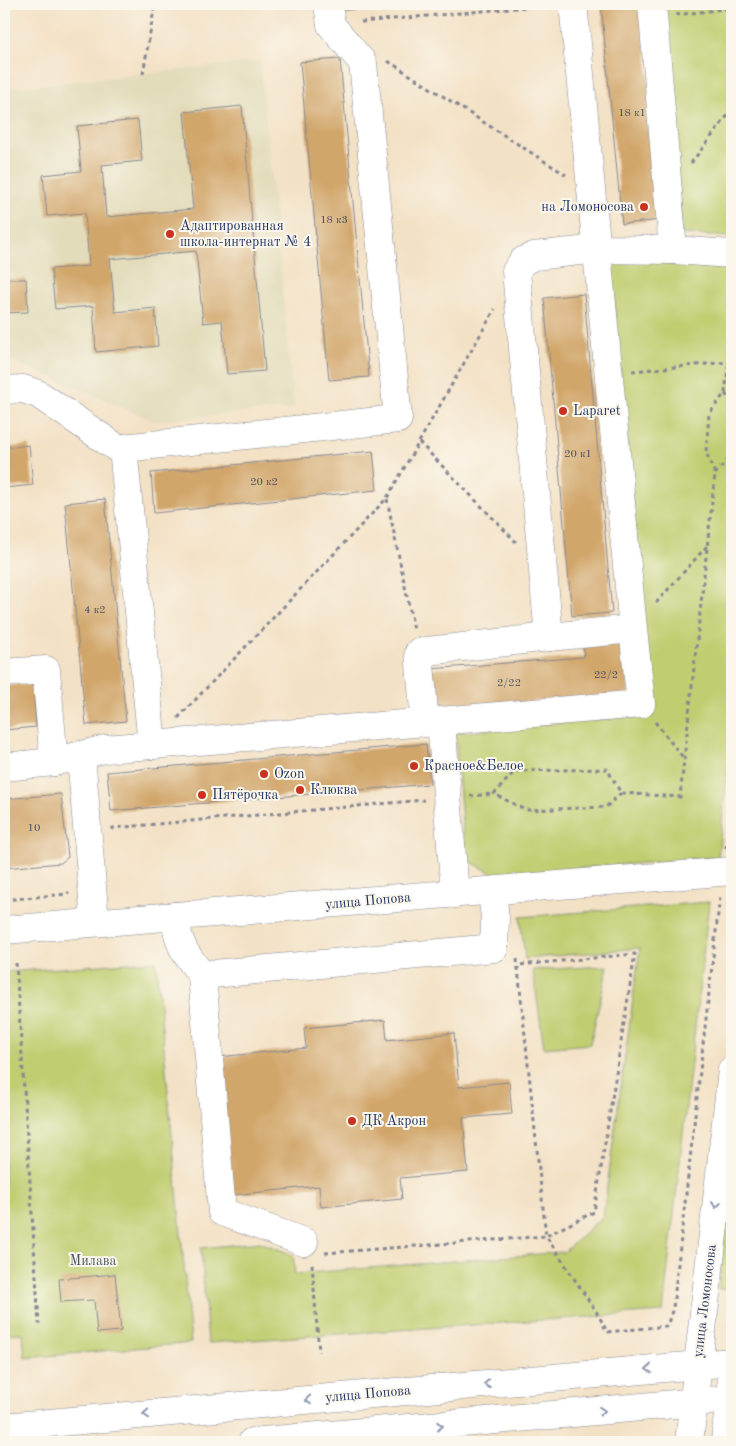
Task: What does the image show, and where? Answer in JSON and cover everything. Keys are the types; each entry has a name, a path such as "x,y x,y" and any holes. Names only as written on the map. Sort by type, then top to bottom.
{"street":[{"path":"4,768 54,762 105,749 640,704 592,191 563,4"},
{"path":"653,11 673,250"},
{"path":"4,390 23,389 38,394 117,448 398,419 364,63 330,14"},
{"path":"549,637 516,272 523,261 534,256 598,249 673,250 732,254"},
{"path":"123,448 152,745"},
{"path":"455,894 448,798 419,652 633,629"},
{"path":"4,673 46,670 54,762"},
{"path":"81,755 95,922"},
{"name":"улица Попова","path":"4,930 726,873"},
{"path":"202,975 494,948 495,918 492,891"},
{"path":"175,916 176,932 183,951 202,975 222,1212 312,1250"},
{"name":"улица Ломоносова","path":"689,1442 732,1070"},
{"name":"улица Попова","path":"4,1427 697,1365 732,1381"},
{"path":"252,1442 327,1439 693,1403 732,1381"},
{"path":"724,1442 732,1381"}],"path":[{"path":"143,74 155,4"},
{"path":"330,14 563,4"},
{"path":"653,11 732,8"},
{"path":"381,57 592,191"},
{"path":"668,192 732,110"},
{"path":"152,745 387,498 496,306"},
{"path":"4,900 67,894 90,864 113,828 494,794 526,810 606,807 621,794 680,797 715,474 706,452 709,414 725,393 732,337"},
{"path":"610,373 729,362"},
{"path":"725,393 732,404"},
{"path":"419,442 543,570"},
{"path":"715,474 731,456 732,446"},
{"path":"387,498 419,652"},
{"path":"633,629 708,546"},
{"path":"640,704 684,760"},
{"path":"494,794 515,771 607,770 621,794"},
{"path":"516,957 546,1236 599,1316 607,1332 667,1326 673,1308 726,873 732,796"},
{"path":"319,1352 312,1250 546,1236 594,1212 635,954 518,966"},
{"path":"16,964 39,1324"}],"shaded area":[{"path":"260,61 294,408 154,421 4,357 4,89"}],"green space":[{"path":"665,4 732,4 732,237 682,234"},
{"path":"610,255 732,261 732,731 718,857 496,875 465,859 455,733 652,714"},
{"path":"709,902 663,1312 208,1343 201,1248 260,1242 293,1255 295,1274 564,1252 603,1216 640,948 525,959 520,917"},
{"name":"Милава","path":"156,961 191,1343 25,1358 23,1333 4,1334 4,972"},
{"path":"608,966 590,1044 544,1048 533,970"},
{"path":"732,1163 732,1281 731,1290 718,1289"}],"building":[{"path":"337,4 400,4 400,5 338,11"},
{"path":"601,4 642,4 662,220 622,224"},
{"path":"340,59 369,377 329,380 300,62"},
{"name":"Адаптированная школа-интернат № 4","path":"242,106 265,371 227,374 222,321 203,323 196,251 110,259 115,312 155,308 158,346 96,352 93,306 55,309 51,269 89,266 85,213 47,216 43,175 81,171 77,126 138,120 142,161 102,165 106,217 193,209 184,112"},
{"path":"4,279 26,279 28,312 4,313"},
{"path":"584,294 612,613 572,616 544,298"},
{"path":"29,445 33,485 4,488 4,448"},
{"path":"373,451 377,490 154,513 151,473"},
{"path":"105,499 126,721 86,725 65,503"},
{"path":"625,642 629,694 434,709 430,669 584,657 583,645"},
{"path":"33,684 36,727 4,730 4,686"},
{"path":"426,744 430,784 111,811 107,772"},
{"path":"61,794 68,857 61,863 4,868 4,799"},
{"path":"385,1020 387,1040 454,1033 459,1087 509,1082 512,1114 463,1118 468,1172 400,1178 402,1199 321,1207 319,1186 233,1195 219,1057 306,1048 304,1028"},
{"path":"115,1274 121,1331 97,1333 94,1300 61,1302 59,1279"},
{"path":"4,1296 8,1328 4,1329"}],"place":[{"name":"на Ломоносова","path":"644,207"},
{"name":"Адаптированная школа-интернат № 4","path":"170,234"},
{"name":"Laparet","path":"563,411"},
{"name":"Красное&Белое","path":"414,766"},
{"name":"Ozon","path":"264,774"},
{"name":"Клюква","path":"300,790"},
{"name":"Пятёрочка","path":"202,795"},
{"name":"ДК Акрон","path":"352,1121"}]}
